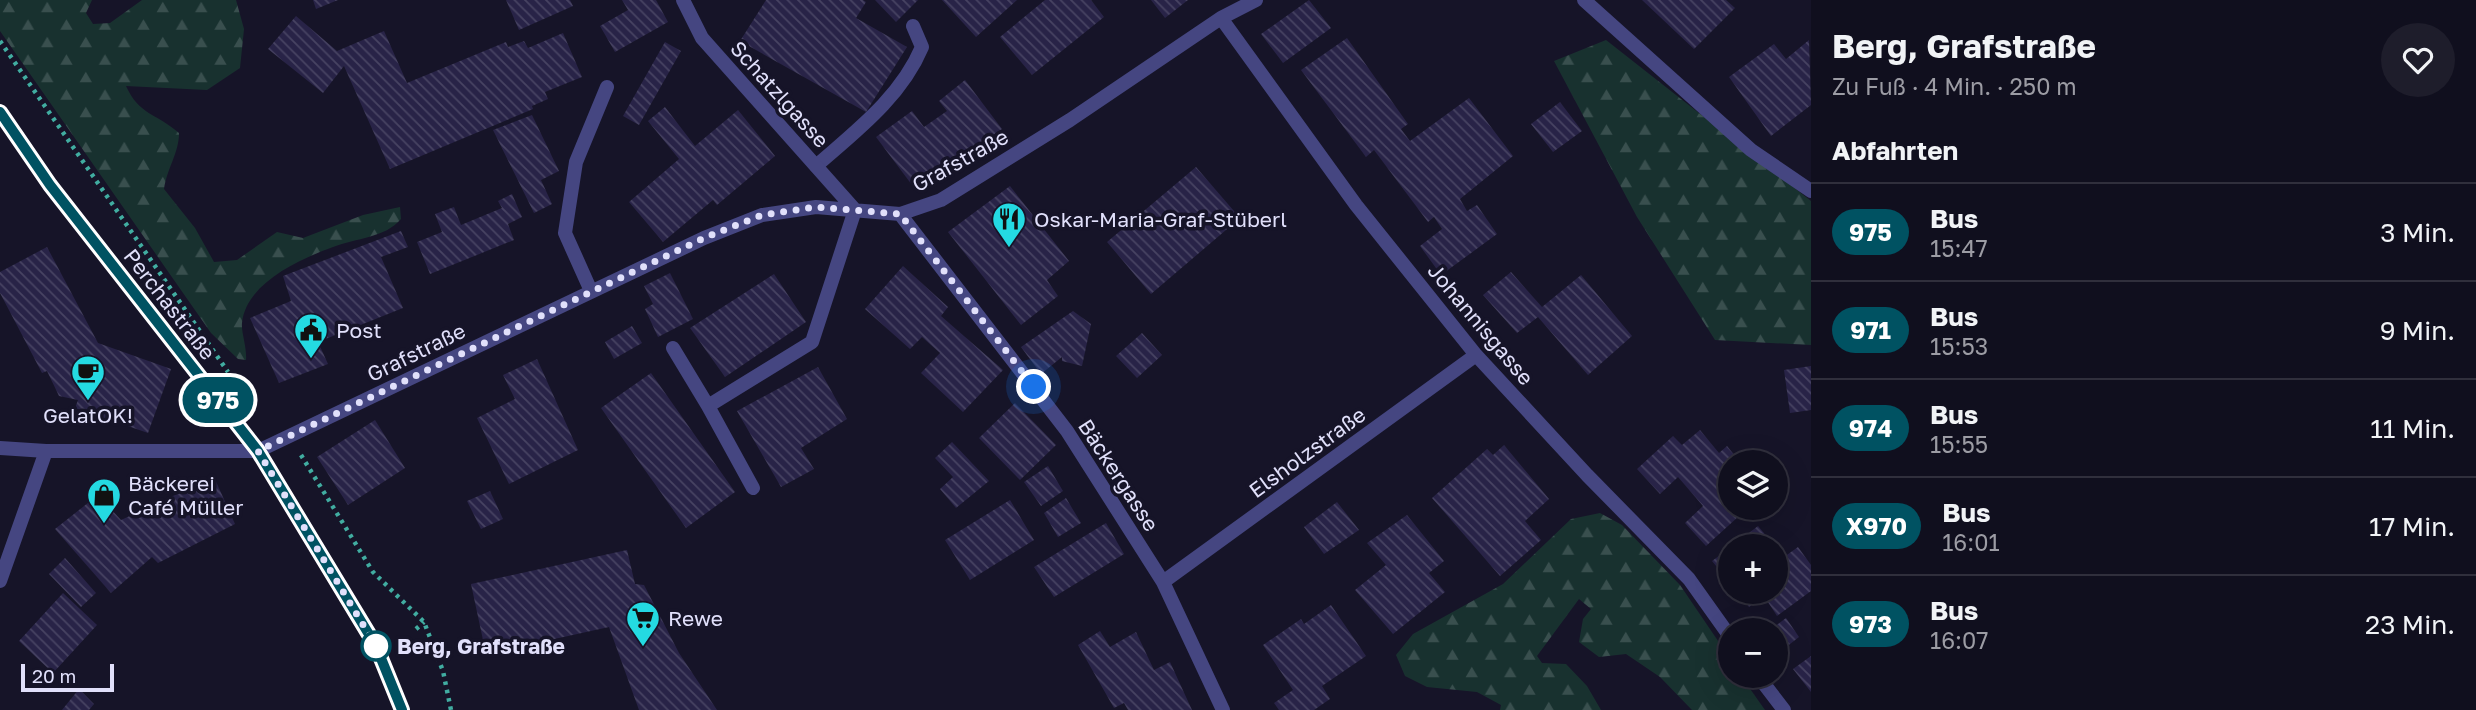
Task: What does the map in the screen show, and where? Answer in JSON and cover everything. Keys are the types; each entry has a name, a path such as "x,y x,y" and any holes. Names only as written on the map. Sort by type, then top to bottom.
{"main road":[{"name":"Perchastraße","path":"0,112 50,185 258,451 376,646 402,710"}],"street":[{"name":"Schatzlgasse","path":"683,0 702,38 855,210"},
{"name":"Grafstraße","path":"258,451 704,238 762,215 816,207 900,214 941,200 1070,120 1221,18 1256,0"},
{"path":"1584,0 1751,150 1811,191"},
{"name":"Johannisgasse","path":"1221,18 1356,205 1476,355 1689,579 1718,620"},
{"path":"816,166 867,122 912,69 922,47 913,26"},
{"path":"592,291 565,233 576,162 607,88"},
{"path":"708,406 812,342 855,210"},
{"name":"Bäckergasse","path":"900,214 1067,431 1163,582 1223,710"},
{"path":"673,348 753,488"},
{"name":"Elsholzstraße","path":"1163,582 1476,355"},
{"path":"0,448 46,451 258,451"},
{"path":"0,581 46,451"},
{"path":"1767,688 1784,710"}],"path":[{"path":"0,41 234,380"},
{"path":"290,436 373,572 424,622 443,671 451,710"},
{"path":"416,629 424,622"}],"green space":[{"path":"0,0 92,0 86,13 93,24 110,23 142,0 236,0 244,29 240,68 207,90 126,86 142,108 179,133 164,189 195,228 214,262 237,260 277,232 303,238 363,215 400,207 401,219 379,234 305,258 264,285 253,296 246,309 242,327 246,360 238,359 211,333 0,31"},
{"path":"1606,40 1811,201 1811,345 1715,340 1637,217 1554,61"},
{"path":"1600,513 1622,525 1680,585 1718,641 1718,688 1749,688 1765,710 1692,710 1660,677 1626,654 1599,657 1579,642 1583,619 1591,609 1579,599 1537,656 1542,663 1566,664 1587,686 1601,710 1500,710 1501,705 1477,692 1427,687 1405,676 1396,655 1413,634 1503,584 1571,519"}],"building":[{"path":"313,0 338,0 316,9"},
{"path":"506,0 570,0 573,6 519,30"},
{"path":"622,0 656,0 668,22 615,52 600,26 628,10"},
{"path":"766,0 863,0 866,2 856,18 907,47 866,112 740,41"},
{"path":"875,0 918,0 896,22"},
{"path":"942,0 1017,0 976,37"},
{"path":"1045,0 1091,0 1104,17 1032,75 1000,37"},
{"path":"1151,0 1188,0 1165,18"},
{"path":"1309,0 1331,28 1283,63 1261,34"},
{"path":"1642,0 1726,0 1735,8 1694,49"},
{"path":"296,16 337,51 384,31 407,83 506,42 508,47 524,41 528,48 563,33 582,77 545,92 548,99 532,106 533,109 390,169 344,66 323,93 268,49"},
{"path":"1347,38 1408,124 1401,129 1410,141 1469,98 1513,156 1460,199 1467,211 1477,205 1497,234 1441,275 1420,246 1442,229 1434,217 1428,222 1374,150 1366,157 1301,70"},
{"path":"1809,40 1811,105 1771,136 1729,77 1774,44 1786,59"},
{"path":"665,42 681,51 639,125 623,116"},
{"path":"965,80 1002,129 915,189 876,137 912,111 924,127 947,111 939,101"},
{"path":"1560,102 1582,131 1553,152 1531,124"},
{"path":"665,107 695,146 738,110 775,156 717,205 713,200 663,242 629,202 679,159 648,121"},
{"path":"532,115 559,171 541,180 552,204 534,213 493,130"},
{"path":"1196,167 1240,218 1151,294 1107,242"},
{"path":"1010,186 1069,261 1047,280 1058,296 1021,325 948,232"},
{"path":"512,194 522,217 508,224 514,240 430,274 417,242 442,232 435,214 454,207 461,225 502,208 498,201"},
{"path":"401,231 408,247 381,257 403,308 318,342 328,364 279,383 250,318 291,301 283,276"},
{"path":"47,247 98,343 171,369 148,433 75,408 78,400 59,396 47,371 42,373 0,293 0,272"},
{"path":"903,266 948,307 941,316 1003,370 963,412 921,373 940,353 922,337 910,349 865,309"},
{"path":"1511,272 1542,307 1581,275 1632,336 1588,375 1538,317 1517,333 1483,295"},
{"path":"670,273 693,319 658,337 645,309 653,304 644,286"},
{"path":"774,274 806,322 725,377 690,328"},
{"path":"1073,311 1091,324 1082,366 1062,361 1062,357 1041,374 1021,347"},
{"path":"632,326 642,343 614,359 605,342"},
{"path":"1142,333 1162,355 1137,378 1116,356"},
{"path":"537,359 578,450 509,484 477,418 515,399 503,375"},
{"path":"1811,366 1811,410 1790,413 1784,370"},
{"path":"818,367 847,419 801,448 814,469 781,487 737,411"},
{"path":"651,373 735,492 686,528 601,408"},
{"path":"1015,403 1056,445 1020,480 979,438"},
{"path":"375,420 405,468 348,505 317,457"},
{"path":"1700,430 1718,452 1718,520 1735,520 1706,546 1685,523 1703,506 1678,477 1660,494 1637,469 1673,436 1682,445"},
{"path":"952,442 989,481 956,508 940,489 953,477 935,458"},
{"path":"1504,445 1549,499 1525,521 1541,540 1500,576 1432,498 1487,449 1493,455"},
{"path":"1048,466 1063,491 1041,506 1024,482"},
{"path":"214,477 235,524 158,563 152,557 111,593 55,529 98,495 121,520"},
{"path":"490,491 503,519 481,529 467,501"},
{"path":"1066,498 1081,523 1058,537 1044,513"},
{"path":"1010,500 1034,540 970,580 945,540"},
{"path":"1337,502 1359,530 1324,554 1304,527"},
{"path":"1407,515 1444,561 1429,573 1445,592 1393,634 1355,590 1386,565 1367,543"},
{"path":"1106,523 1124,554 1054,597 1034,567"},
{"path":"1758,526 1765,534 1748,534"},
{"path":"1798,547 1811,565 1811,591 1777,616 1769,604 1788,604 1788,554"},
{"path":"627,550 635,584 644,585 679,653 717,710 639,710 609,627 486,654 471,584"},
{"path":"1718,557 1718,568 1712,561"},
{"path":"65,558 96,593 81,607 49,574"},
{"path":"63,593 97,625 53,673 19,641"},
{"path":"1331,605 1366,656 1322,686 1330,699 1314,710 1279,710 1274,703 1293,690 1263,645 1301,619 1304,624"},
{"path":"1788,621 1799,637 1788,646"},
{"path":"1100,631 1110,647 1136,632 1154,670 1170,662 1192,710 1128,710 1124,703 1114,708 1078,645"},
{"path":"1811,656 1811,692 1793,669"},
{"path":"79,689 94,704 89,710 62,710"}],"bus line":[{"name":"975","path":"0,112 50,185 258,451 376,646 402,710"}],"place":[{"name":"Oskar-Maria-Graf-Stüberl","path":"1009,249"},
{"name":"Post","path":"311,360"},
{"name":"GelatOK!","path":"88,402"},
{"name":"Bäckerei Café Müller","path":"104,525"},
{"name":"Berg, Grafstraße","path":"376,646"},
{"name":"Rewe","path":"643,648"}],"route":[{"path":"376,646 258,451 704,238 762,215 816,207 900,214 1034,387"}]}
